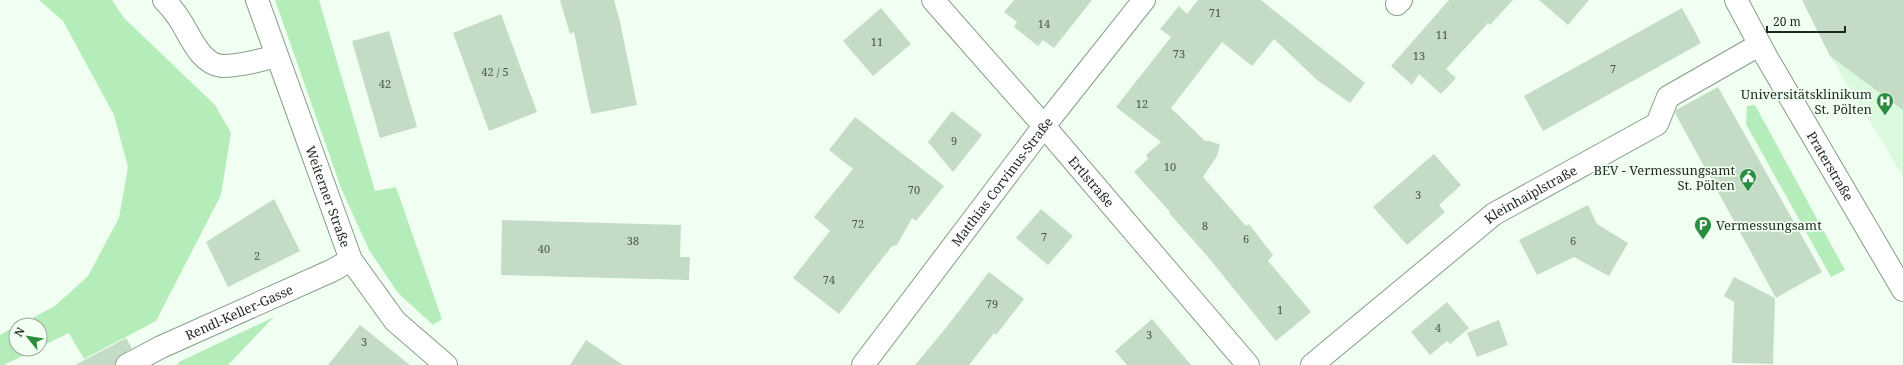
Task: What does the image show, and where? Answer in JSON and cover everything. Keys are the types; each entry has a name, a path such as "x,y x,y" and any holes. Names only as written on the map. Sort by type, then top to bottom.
{"street":[{"path":"164,0 178,16 198,49 212,63 220,66 245,64 276,56"},
{"name":"Weiterner Straße","path":"257,0 351,260 395,321 446,365"},
{"name":"Ertlstraße","path":"933,0 1044,126 1248,365"},
{"name":"Matthias Corvinus-Straße","path":"863,365 1044,126 1144,0"},
{"name":"Praterstraße","path":"1736,0 1759,45 1903,290"},
{"name":"Kleinhaiplstraße","path":"1312,365 1494,214 1657,124 1668,97 1759,45"},
{"name":"Rendl-Keller-Gasse","path":"127,365 161,347 331,271 351,260"}],"shaded area":[{"name":"Universitätsklinikum St. Pölten","path":"1802,0 1903,0 1903,176 1830,56"}],"green space":[{"path":"39,0 112,0 124,18 215,105 231,133 221,195 156,321 84,359 69,333 48,343 48,317 34,317 55,306 88,276 119,218 128,167 114,115 63,21"},
{"path":"275,0 319,0 375,191 396,187 442,319 433,325 398,293 369,250 341,188"},
{"path":"1755,105 1845,270 1831,277 1746,124 1747,106"},
{"path":"274,317 228,365 178,365 179,362"},
{"path":"8,330 8,357 20,357 4,365 0,365 0,335"}],"building":[{"path":"560,0 614,0 637,105 591,114 574,32 570,34"},
{"path":"1014,0 1092,0 1054,48 1043,40 1038,46 1014,27 1017,22 1004,12"},
{"path":"1198,0 1261,0 1365,83 1350,103 1317,80 1274,39 1252,66 1222,42 1171,108 1205,141 1210,141 1220,145 1217,156 1203,177 1246,226 1249,224 1273,255 1268,261 1311,312 1276,341 1208,257 1134,172 1148,159 1146,155 1161,142 1116,107 1171,37 1160,29 1179,6 1187,14"},
{"path":"1449,0 1513,0 1490,25 1488,23 1446,69 1456,78 1441,94 1419,74 1412,85 1391,66"},
{"path":"1539,0 1589,0 1568,25"},
{"name":"Universitätsklinikum St. Pölten","path":"1802,0 1903,0 1903,110 1830,56"},
{"path":"881,8 911,44 873,76 843,41"},
{"path":"1682,8 1701,43 1543,131 1524,96"},
{"path":"501,14 537,112 489,131 453,33"},
{"path":"389,31 417,127 380,138 352,41"},
{"name":"BEV - Vermessungsamt St. Pölten","path":"1718,87 1822,272 1776,298 1675,113 1676,110"},
{"path":"952,111 982,135 953,172 928,142"},
{"path":"855,117 944,186 916,221 912,218 897,245 892,246 839,314 793,278 830,231 814,217 853,169 829,150"},
{"path":"1434,154 1461,185 1439,205 1445,212 1407,245 1373,207"},
{"path":"274,199 300,251 228,287 206,242"},
{"path":"1588,205 1597,224 1628,243 1609,276 1574,257 1537,275 1519,240"},
{"path":"1041,209 1073,236 1048,265 1016,238"},
{"path":"502,220 681,225 680,257 690,257 689,280 501,275"},
{"path":"989,272 1024,299 996,335 994,333 969,365 915,365 945,329"},
{"path":"1734,277 1775,298 1773,364 1732,363 1734,302 1724,296"},
{"path":"1447,302 1469,328 1450,344 1447,341 1430,355 1411,332"},
{"path":"1152,319 1191,365 1127,365 1115,351"},
{"path":"1499,320 1508,345 1477,357 1467,333"},
{"path":"360,325 410,365 328,365"},
{"path":"126,338 132,348 117,358 115,365 75,365"},
{"path":"586,340 623,365 570,365"}],"place":[{"name":"Universitätsklinikum St. Pölten","path":"1885,116"},
{"name":"BEV - Vermessungsamt St. Pölten","path":"1748,192"},
{"name":"Vermessungsamt","path":"1703,240"}]}
